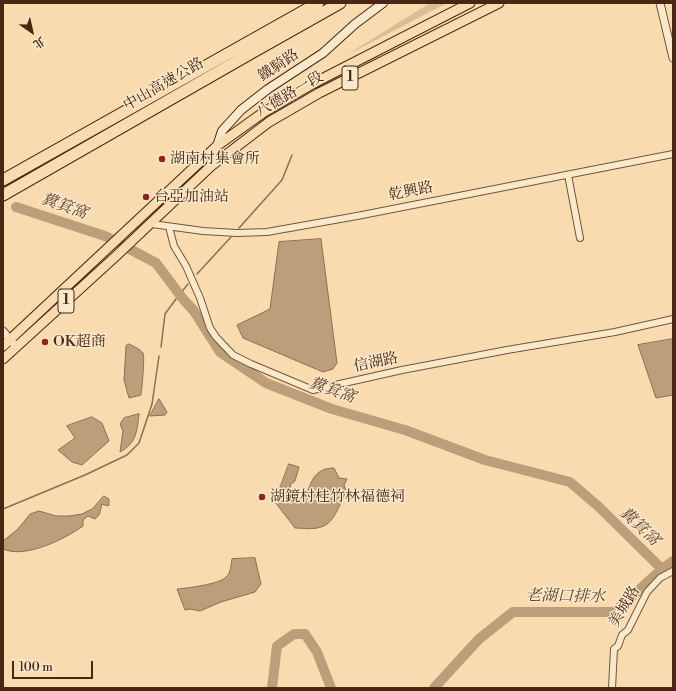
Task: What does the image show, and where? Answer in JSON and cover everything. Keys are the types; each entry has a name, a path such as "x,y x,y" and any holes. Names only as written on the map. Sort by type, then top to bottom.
{"highway":[{"name":"中山高速公路","path":"3,180 318,3"},
{"name":"中山高速公路","path":"3,195 340,3"}],"main road":[{"name":"鐵騎路","path":"210,167 222,131 241,110 268,89 323,53 355,24 383,3"},
{"name":"八德路一段","path":"8,343 218,145 264,112 312,84 470,3"},
{"name":"八德路一段","path":"8,343 116,256 152,224 210,167 269,122 319,93 499,3"},
{"name":"1","path":"3,358 8,343"}],"street":[{"path":"660,3 673,58"},
{"name":"乾興路","path":"152,224 203,231 267,232 357,216 673,154"},
{"path":"568,175 580,238"},
{"name":"信湖路","path":"170,227 174,246 186,266 200,298 210,328 216,337 233,355 313,390 402,370 507,350 615,332 673,319"},
{"path":"3,331 8,343"},
{"name":"美城路","path":"612,688 614,649 618,646 622,635 628,630 647,592 660,578 673,571"}],"shaded area":[{"path":"430,3 447,3 345,56"},
{"path":"321,239 337,363 333,369 323,372 243,338 237,325 270,309 279,242"},
{"path":"673,339 673,395 656,398 638,345"},
{"path":"129,344 143,353 144,360 141,395 129,398 124,380 126,346"},
{"path":"159,399 167,412 165,415 150,416"},
{"path":"139,414 137,431 133,440 130,445 120,452 123,431 120,424 124,418"},
{"path":"92,417 102,423 109,441 82,465 72,462 58,450 75,438 67,426"},
{"path":"289,464 299,467 295,481 291,484 289,491 292,497 304,500 314,478 321,471 327,469 334,468 339,478 347,479 344,485 346,491 339,507 326,525 308,529 295,528 275,502"},
{"path":"104,496 109,499 109,505 102,504 99,515 95,519 88,516 83,520 83,526 56,542 33,550 12,551 3,549 3,541 18,529 30,514 39,511 56,516 82,514 92,509"},
{"path":"255,558 261,584 255,592 221,602 200,611 190,609 185,610 177,589 217,582 228,575 232,559"}],"waterway":[{"path":"239,228 282,180 292,155"},
{"name":"糞箕窩","path":"16,207 105,236 156,263 194,311 220,352 266,383 332,409 405,430 485,460 570,482 599,507 662,569"},
{"path":"197,274 231,237"},
{"path":"161,347 165,314 188,284"},
{"path":"3,509 85,475 127,455 139,443 152,404 159,356"},
{"name":"老湖口排水","path":"434,688 479,639 513,612 615,612 662,569 673,561"},
{"name":"老湖口排水","path":"272,688 277,646 294,634 305,634 317,652 331,688"}],"place":[{"name":"湖南村集會所","path":"162,159"},
{"name":"台亞加油站","path":"146,197"},
{"name":"OK超商","path":"45,342"},
{"name":"湖鏡村桂竹林福德祠","path":"262,497"}]}
